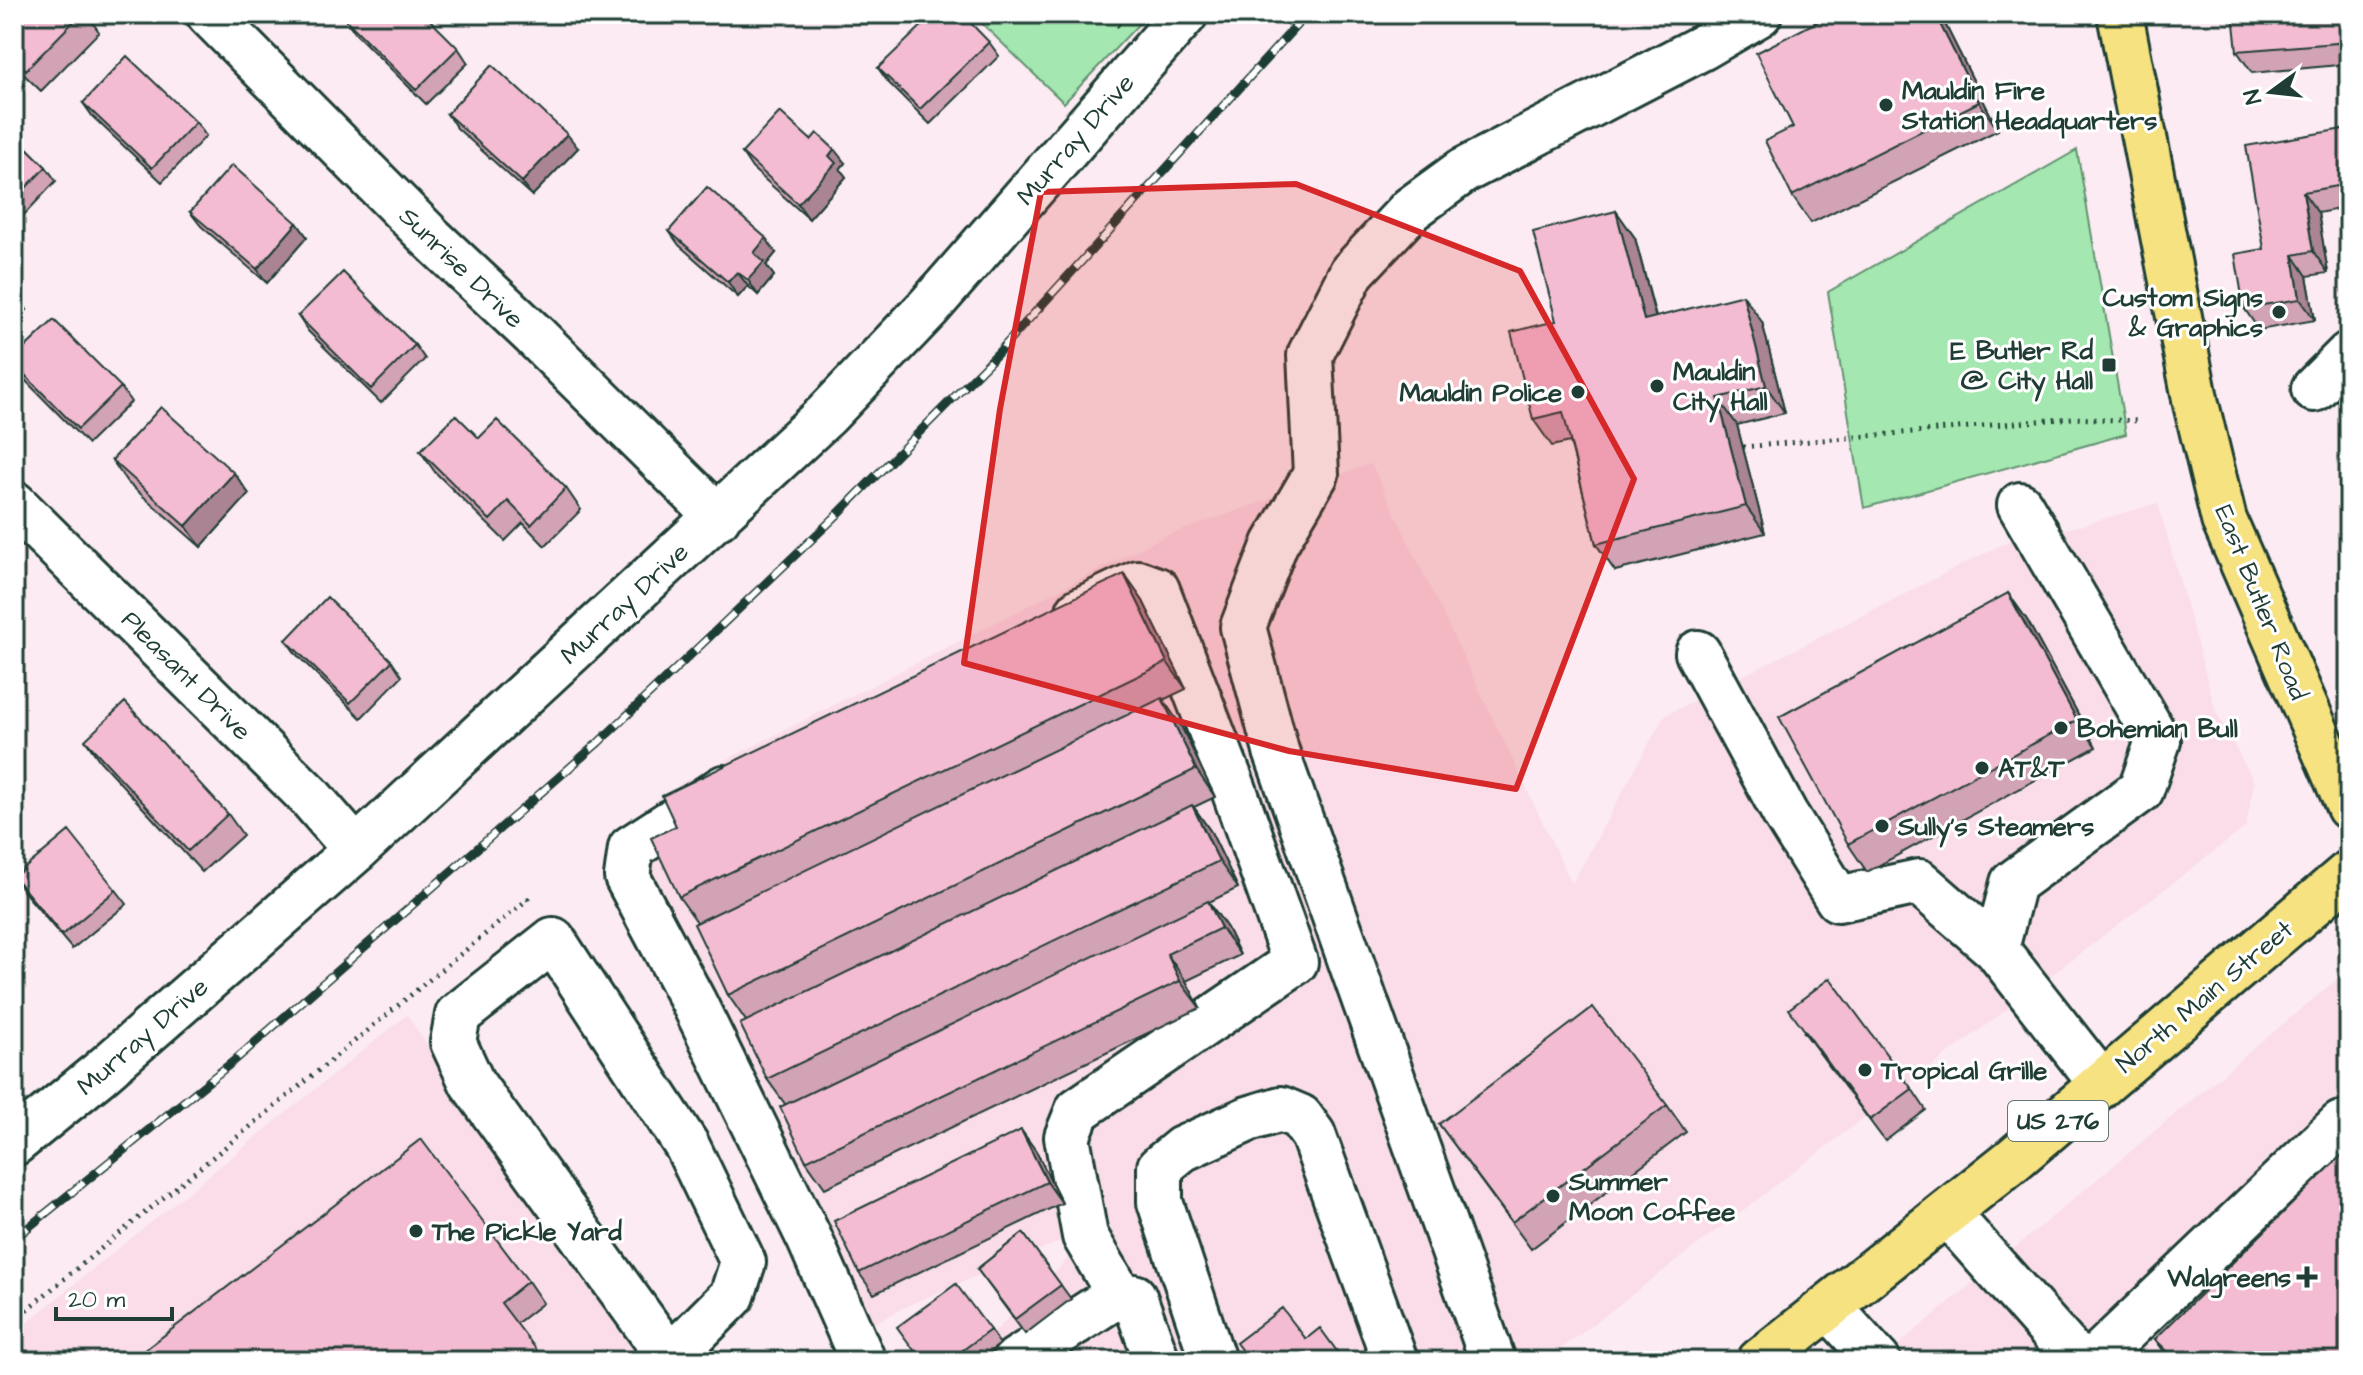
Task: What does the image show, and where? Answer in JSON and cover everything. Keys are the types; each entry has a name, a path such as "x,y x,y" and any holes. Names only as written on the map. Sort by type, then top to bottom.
{"main road":[{"name":"East Butler Road","path":"2120,14 2196,404 2224,520 2349,807"},
{"name":"North Main Street","path":"1772,1358 1829,1307 2014,1159 2349,873"}],"street":[{"name":"Sunrise Drive","path":"209,14 432,239 718,517"},
{"name":"Murray Drive","path":"14,1143 99,1074 356,850 826,415 928,308 1185,14"},
{"path":"1493,1361 1276,751 1243,627 1275,544 1316,474 1310,355 1352,272 1411,209 1463,171 1703,47 1759,14"},
{"path":"2314,389 2349,354"},
{"name":"Pleasant Drive","path":"14,504 310,797 356,850"},
{"path":"1996,949 2013,883 2141,790 2158,741 2020,505"},
{"path":"1041,630 1138,583 1157,590 1234,790 1295,962 1078,1110 1067,1137 1085,1236 1119,1294"},
{"path":"1698,653 1785,814 1838,899 1919,882 1996,949 2101,1083"},
{"path":"765,767 711,795 631,848 627,877 693,1001 788,1196 863,1361"},
{"path":"553,940 687,1146 743,1262 732,1296 671,1360 472,1083 453,1042 458,1015 553,940"},
{"path":"1213,1361 1160,1202 1160,1167 1182,1149 1248,1119 1281,1109 1300,1117 1313,1135 1395,1361"},
{"path":"2093,1361 2341,1124 2349,1123"},
{"path":"1947,1213 2078,1361"},
{"path":"1015,1361 1119,1294 1134,1297 1157,1361"},
{"path":"1829,1307 1878,1361"}],"path":[{"path":"1743,447 2072,418 2139,421"},
{"path":"14,1320 528,899 553,940"}],"highlighted area":[{"path":"1296,184 1520,271 1634,479 1516,789 1289,751 964,663 1000,409 1041,192"}],"shaded area":[{"path":"1371,464 1572,884 1664,716 2011,540 2079,526 2158,503 2216,712 2254,782 2246,827 1545,1361 965,1361 1104,1223 915,1302 869,1326 627,863 681,783 1163,537"},
{"path":"2349,969 2349,1361 1879,1361"},
{"path":"407,1015 640,1361 14,1361 14,1333"}],"green space":[{"path":"972,14 1148,14 1064,103"},
{"path":"2077,150 2126,434 1864,508 1828,292"}],"building":[{"path":"14,14 81,14 26,70 14,58"},
{"path":"352,14 424,14 458,48 416,90 346,20"},
{"path":"934,14 962,14 989,42 920,109 878,68"},
{"name":"Mauldin Fire Station Headquarters","path":"1832,14 1935,14 1979,102 1792,196 1765,141 1793,127 1756,53"},
{"path":"2233,14 2349,14 2349,42 2237,51"},
{"path":"127,56 196,122 152,168 83,103"},
{"path":"492,65 567,134 522,182 447,114"},
{"path":"780,112 811,140 817,133 834,149 829,156 836,163 798,204 742,153"},
{"path":"2349,128 2349,184 2303,192 2313,251 2293,255 2300,299 2244,308 2235,254 2264,249 2246,146"},
{"path":"14,135 46,167 14,200"},
{"path":"232,165 297,223 257,269 190,212"},
{"path":"707,187 766,238 754,253 764,262 748,280 737,272 728,282 669,231"},
{"name":"Mauldin City Hall","path":"1616,211 1644,320 1743,295 1766,386 1718,398 1746,506 1596,544 1563,412 1533,419 1511,332 1556,321 1533,232"},
{"path":"343,272 415,345 371,389 298,316"},
{"path":"54,320 121,387 78,429 14,364 14,358"},
{"path":"161,407 234,473 186,526 112,460"},
{"path":"456,415 479,438 497,420 566,488 531,525 508,501 490,520 420,451"},
{"path":"1124,574 1167,662 679,897 651,838 676,826 662,796"},
{"path":"2008,593 2077,720 1848,844 1779,717"},
{"path":"327,597 392,661 350,703 286,640"},
{"path":"1162,698 1196,769 728,995 694,924"},
{"path":"125,702 228,814 188,851 85,740"},
{"path":"1192,805 1219,861 767,1079 740,1024"},
{"path":"69,831 116,890 62,935 14,877"},
{"path":"1208,901 1221,928 1167,954 1180,981 806,1161 780,1107"},
{"name":"Tropical Grille","path":"1830,978 1912,1089 1870,1120 1789,1009"},
{"path":"1593,1007 1667,1105 1512,1222 1439,1124"},
{"path":"1021,1130 1047,1182 859,1273 834,1221"},
{"name":"The Pickle Yard","path":"421,1139 528,1281 501,1303 545,1361 141,1361 137,1356"},
{"name":"Walgreens","path":"2343,1154 2349,1160 2349,1361 2177,1361 2155,1339"},
{"path":"1023,1233 1061,1285 1015,1319 977,1269"},
{"path":"956,1284 990,1330 948,1361 922,1361 897,1327"},
{"path":"1282,1308 1306,1339 1320,1328 1344,1361 1250,1361 1236,1343"}],"railway":[{"path":"14,1239 235,1060 599,742 833,519 997,354 1307,14"}],"place":[{"name":"Mauldin Fire Station Headquarters","path":"1886,105"},
{"name":"Custom Signs & Graphics","path":"2279,312"},
{"name":"E Butler Rd @ City Hall","path":"2109,365"},
{"name":"Mauldin City Hall","path":"1657,386"},
{"name":"Mauldin Police","path":"1578,392"},
{"name":"Bohemian Bull","path":"2061,728"},
{"name":"AT&T","path":"1982,768"},
{"name":"Sully's Steamers","path":"1882,826"},
{"name":"Tropical Grille","path":"1865,1070"},
{"name":"Summer Moon Coffee","path":"1553,1196"},
{"name":"The Pickle Yard","path":"416,1231"},
{"name":"Walgreens","path":"2307,1277"}]}
